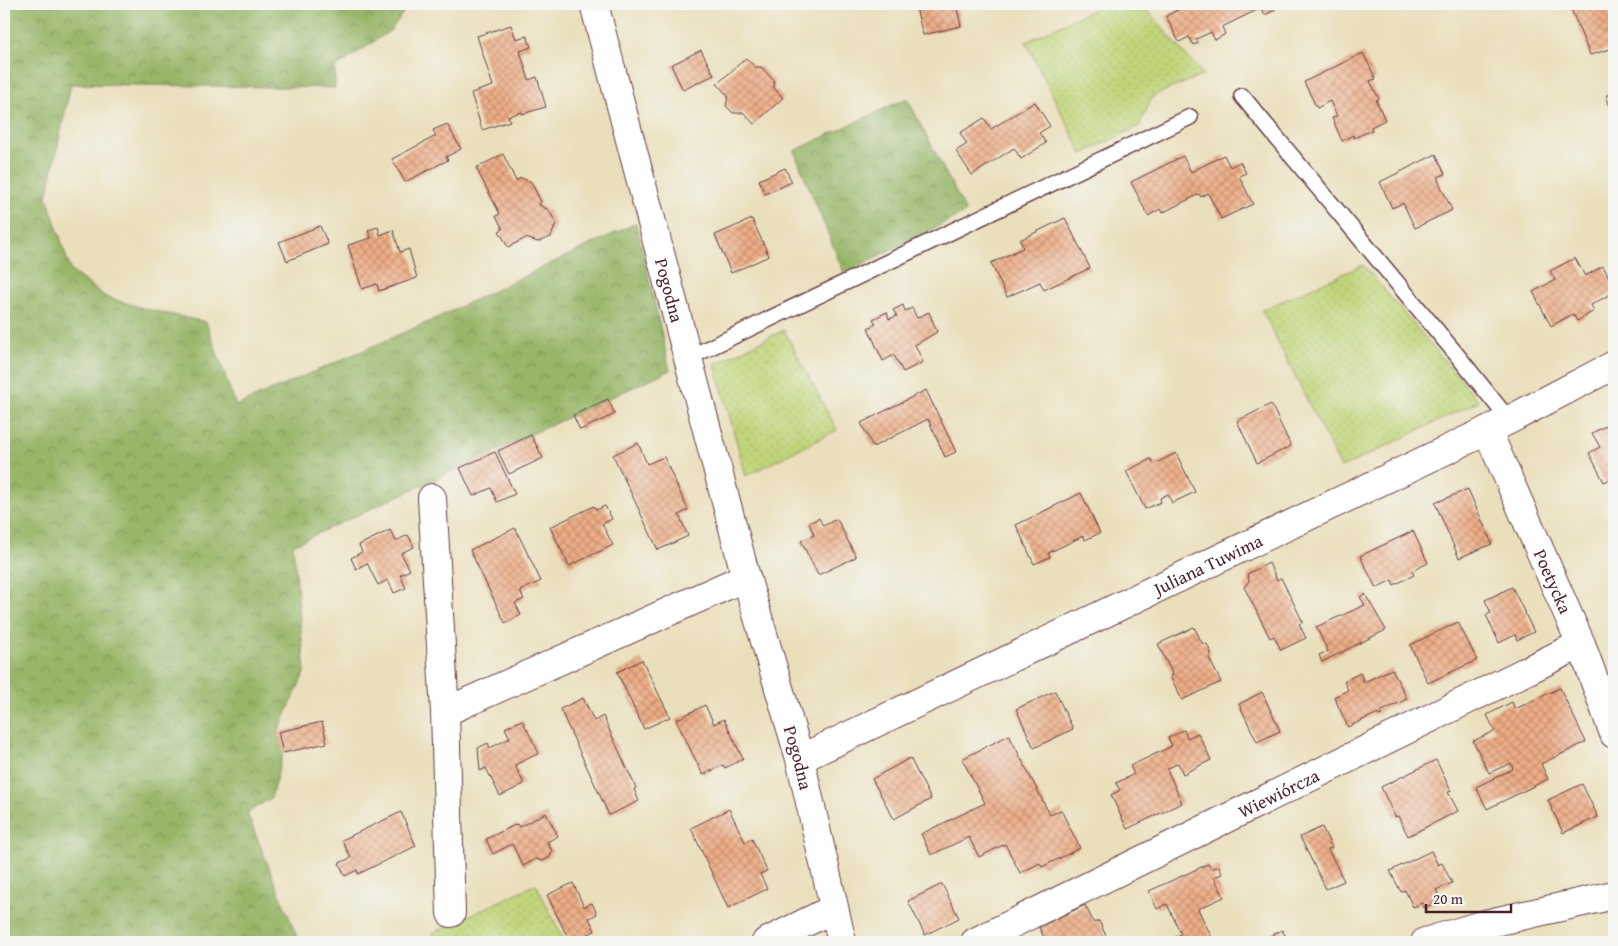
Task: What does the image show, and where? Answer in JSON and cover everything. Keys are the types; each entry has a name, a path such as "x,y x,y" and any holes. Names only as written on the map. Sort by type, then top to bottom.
{"street":[{"name":"Pogodna","path":"594,4 746,576 800,759 842,942"},
{"name":"Juliana Tuwima","path":"800,759 1498,425 1614,365"},
{"name":"Poetycka","path":"1498,425 1613,730"},
{"path":"432,498 445,712 451,913"},
{"path":"445,712 746,576"},
{"name":"Wiewiórcza","path":"975,942 1581,644"},
{"path":"1425,942 1485,924 1614,896"},
{"path":"766,942 833,909"}],"lane":[{"path":"1242,96 1457,355 1498,425"},
{"path":"688,358 1190,117"}],"green space":[{"path":"4,4 409,4 391,30 335,68 335,88 71,84 47,197 71,271 106,297 146,309 206,322 236,406 430,321 636,223 670,370 293,545 305,671 278,732 283,753 271,798 247,813 299,942 4,942"},
{"path":"1104,4 1142,4 1203,75 1153,96 1139,126 1082,154 1026,42"},
{"path":"907,98 966,212 844,273 794,151"},
{"path":"1363,265 1479,401 1341,468 1262,310"},
{"path":"784,330 837,430 746,476 715,364"},
{"path":"536,884 565,942 436,942 433,933"}],"building":[{"path":"915,4 956,4 961,26 923,35"},
{"path":"1185,4 1272,4 1275,10 1265,15 1261,8 1222,27 1225,34 1215,40 1211,32 1196,39 1198,43 1193,45 1189,37 1179,42 1166,16"},
{"path":"1569,4 1614,4 1614,48 1590,55"},
{"path":"511,25 516,39 527,36 531,47 520,51 529,80 537,77 546,107 508,116 510,121 482,130 471,93 493,86 477,36"},
{"path":"701,50 714,75 683,90 671,65"},
{"path":"1363,53 1376,79 1370,81 1379,99 1376,100 1385,120 1371,127 1372,130 1354,138 1353,135 1342,141 1332,118 1337,116 1330,101 1317,108 1304,82"},
{"path":"746,58 755,67 761,67 774,81 774,88 783,98 754,124 743,112 733,113 726,106 728,96 717,84"},
{"path":"1614,90 1614,118 1606,96"},
{"path":"1035,102 1050,126 1039,133 1046,143 1021,159 1014,148 972,175 956,151 967,144 960,133 984,118 991,129"},
{"path":"447,124 461,149 446,157 448,160 405,182 392,159 436,136 433,130"},
{"path":"503,154 516,181 521,178 531,182 541,202 539,205 549,210 556,223 551,237 538,242 526,238 508,247 499,231 503,229 496,216 500,214 476,168"},
{"path":"1436,154 1445,174 1438,177 1438,180 1452,210 1415,228 1403,203 1392,208 1380,182"},
{"path":"1224,155 1230,167 1240,162 1246,173 1239,176 1253,204 1221,219 1208,193 1201,197 1199,194 1162,213 1160,209 1148,216 1131,182 1183,156 1191,172"},
{"path":"785,168 792,182 765,194 759,180"},
{"path":"1065,218 1090,268 1044,290 1040,282 1007,297 991,263 1023,248 1020,240"},
{"path":"752,219 769,256 731,273 715,235"},
{"path":"320,226 328,244 287,261 279,242"},
{"path":"378,227 380,235 393,230 400,252 409,249 417,278 379,291 377,284 362,289 348,245 371,238 368,230"},
{"path":"1575,258 1585,276 1603,266 1614,287 1614,292 1591,305 1594,311 1577,321 1573,314 1551,326 1533,292 1555,280 1550,271"},
{"path":"903,305 905,311 912,308 917,318 929,312 937,332 915,345 923,362 903,372 894,355 883,361 868,328 876,324 873,319 887,312 889,319 897,316 893,310"},
{"path":"926,390 956,452 945,457 928,419 873,447 861,423"},
{"path":"608,399 615,414 580,430 573,415"},
{"path":"1271,404 1291,446 1257,463 1237,421"},
{"path":"1614,422 1614,477 1604,482 1589,453 1600,447 1592,433"},
{"path":"531,435 543,458 509,474 498,451"},
{"path":"638,443 647,464 664,457 688,510 679,515 688,536 658,550 613,455"},
{"path":"495,452 515,494 497,502 491,488 473,496 460,468"},
{"path":"1176,453 1195,492 1172,503 1168,494 1160,498 1161,502 1145,509 1126,471 1151,459 1154,464"},
{"path":"1468,489 1492,544 1459,558 1435,503"},
{"path":"1081,493 1100,533 1085,540 1083,536 1048,553 1050,557 1034,564 1016,525"},
{"path":"594,506 596,510 605,506 612,519 602,524 613,545 569,566 550,527"},
{"path":"819,518 823,526 837,519 856,557 818,575 801,541 814,535 809,523"},
{"path":"515,528 541,581 520,591 524,599 515,603 521,615 505,623 470,550"},
{"path":"390,530 396,541 408,535 414,547 401,553 410,570 400,575 406,588 394,593 388,580 378,585 367,563 356,569 351,558 362,552 359,545"},
{"path":"1413,531 1428,563 1412,571 1414,575 1394,585 1392,580 1376,588 1360,556"},
{"path":"1269,563 1277,580 1281,578 1303,622 1299,624 1306,638 1281,650 1274,636 1270,638 1244,587 1249,581 1247,574"},
{"path":"1512,587 1534,632 1517,640 1515,635 1499,643 1486,615 1491,613 1485,600"},
{"path":"1365,594 1386,630 1322,662 1319,655 1328,651 1316,627 1365,605 1360,597"},
{"path":"1458,622 1477,660 1428,683 1410,645"},
{"path":"1194,627 1202,643 1207,644 1211,653 1209,658 1221,682 1182,700 1170,676 1173,675 1158,644"},
{"path":"642,660 670,717 644,729 617,672"},
{"path":"1392,669 1407,699 1380,712 1382,715 1379,716 1378,713 1348,727 1334,697 1348,690 1344,681 1360,673 1364,682"},
{"path":"1560,688 1586,742 1541,764 1548,779 1487,809 1476,787 1513,769 1511,763 1489,773 1473,741 1495,731 1487,715 1512,702 1515,709"},
{"path":"1055,691 1073,729 1034,748 1016,709"},
{"path":"1262,692 1280,731 1257,742 1239,704"},
{"path":"583,698 594,721 603,716 636,788 634,789 639,801 609,815 560,709"},
{"path":"705,705 714,724 724,719 743,759 725,768 723,765 703,775 676,720"},
{"path":"522,720 539,753 515,765 524,784 500,796 486,768 480,771 478,748 488,743 490,748 510,738 505,728"},
{"path":"322,722 327,743 283,753 278,732"},
{"path":"1184,730 1187,738 1198,733 1211,760 1183,774 1178,763 1167,769 1182,803 1127,829 1111,795 1120,790 1116,783 1134,774 1130,766 1172,746 1168,738"},
{"path":"1009,735 1050,815 1061,810 1080,848 1042,867 1040,863 1020,873 1005,844 979,857 969,837 931,855 921,834 985,803 962,759"},
{"path":"910,758 931,799 894,819 872,779"},
{"path":"1436,760 1451,791 1448,792 1458,811 1408,836 1398,816 1395,817 1381,787"},
{"path":"1582,784 1598,817 1563,833 1548,800"},
{"path":"729,809 745,842 752,839 767,871 760,874 767,889 728,908 691,828"},
{"path":"401,812 416,846 358,874 357,870 345,876 339,863 351,858 342,840"},
{"path":"546,813 558,836 547,842 552,851 550,857 543,861 536,859 523,866 512,844 493,854 486,839 517,824 519,827"},
{"path":"1322,827 1332,848 1328,849 1344,881 1326,889 1300,837"},
{"path":"1431,851 1438,865 1442,863 1452,883 1436,890 1441,900 1424,908 1422,903 1413,907 1405,890 1401,892 1390,871"},
{"path":"1208,864 1211,869 1219,866 1222,874 1214,877 1224,897 1198,909 1214,942 1165,942 1181,934 1167,904 1157,909 1149,891"},
{"path":"573,883 584,907 592,903 597,914 589,918 595,931 570,942 547,895"},
{"path":"942,884 959,918 925,935 908,901"},
{"path":"1085,905 1094,923 1099,921 1109,942 1046,942 1039,927"},
{"path":"1282,930 1289,942 1257,942"}]}
